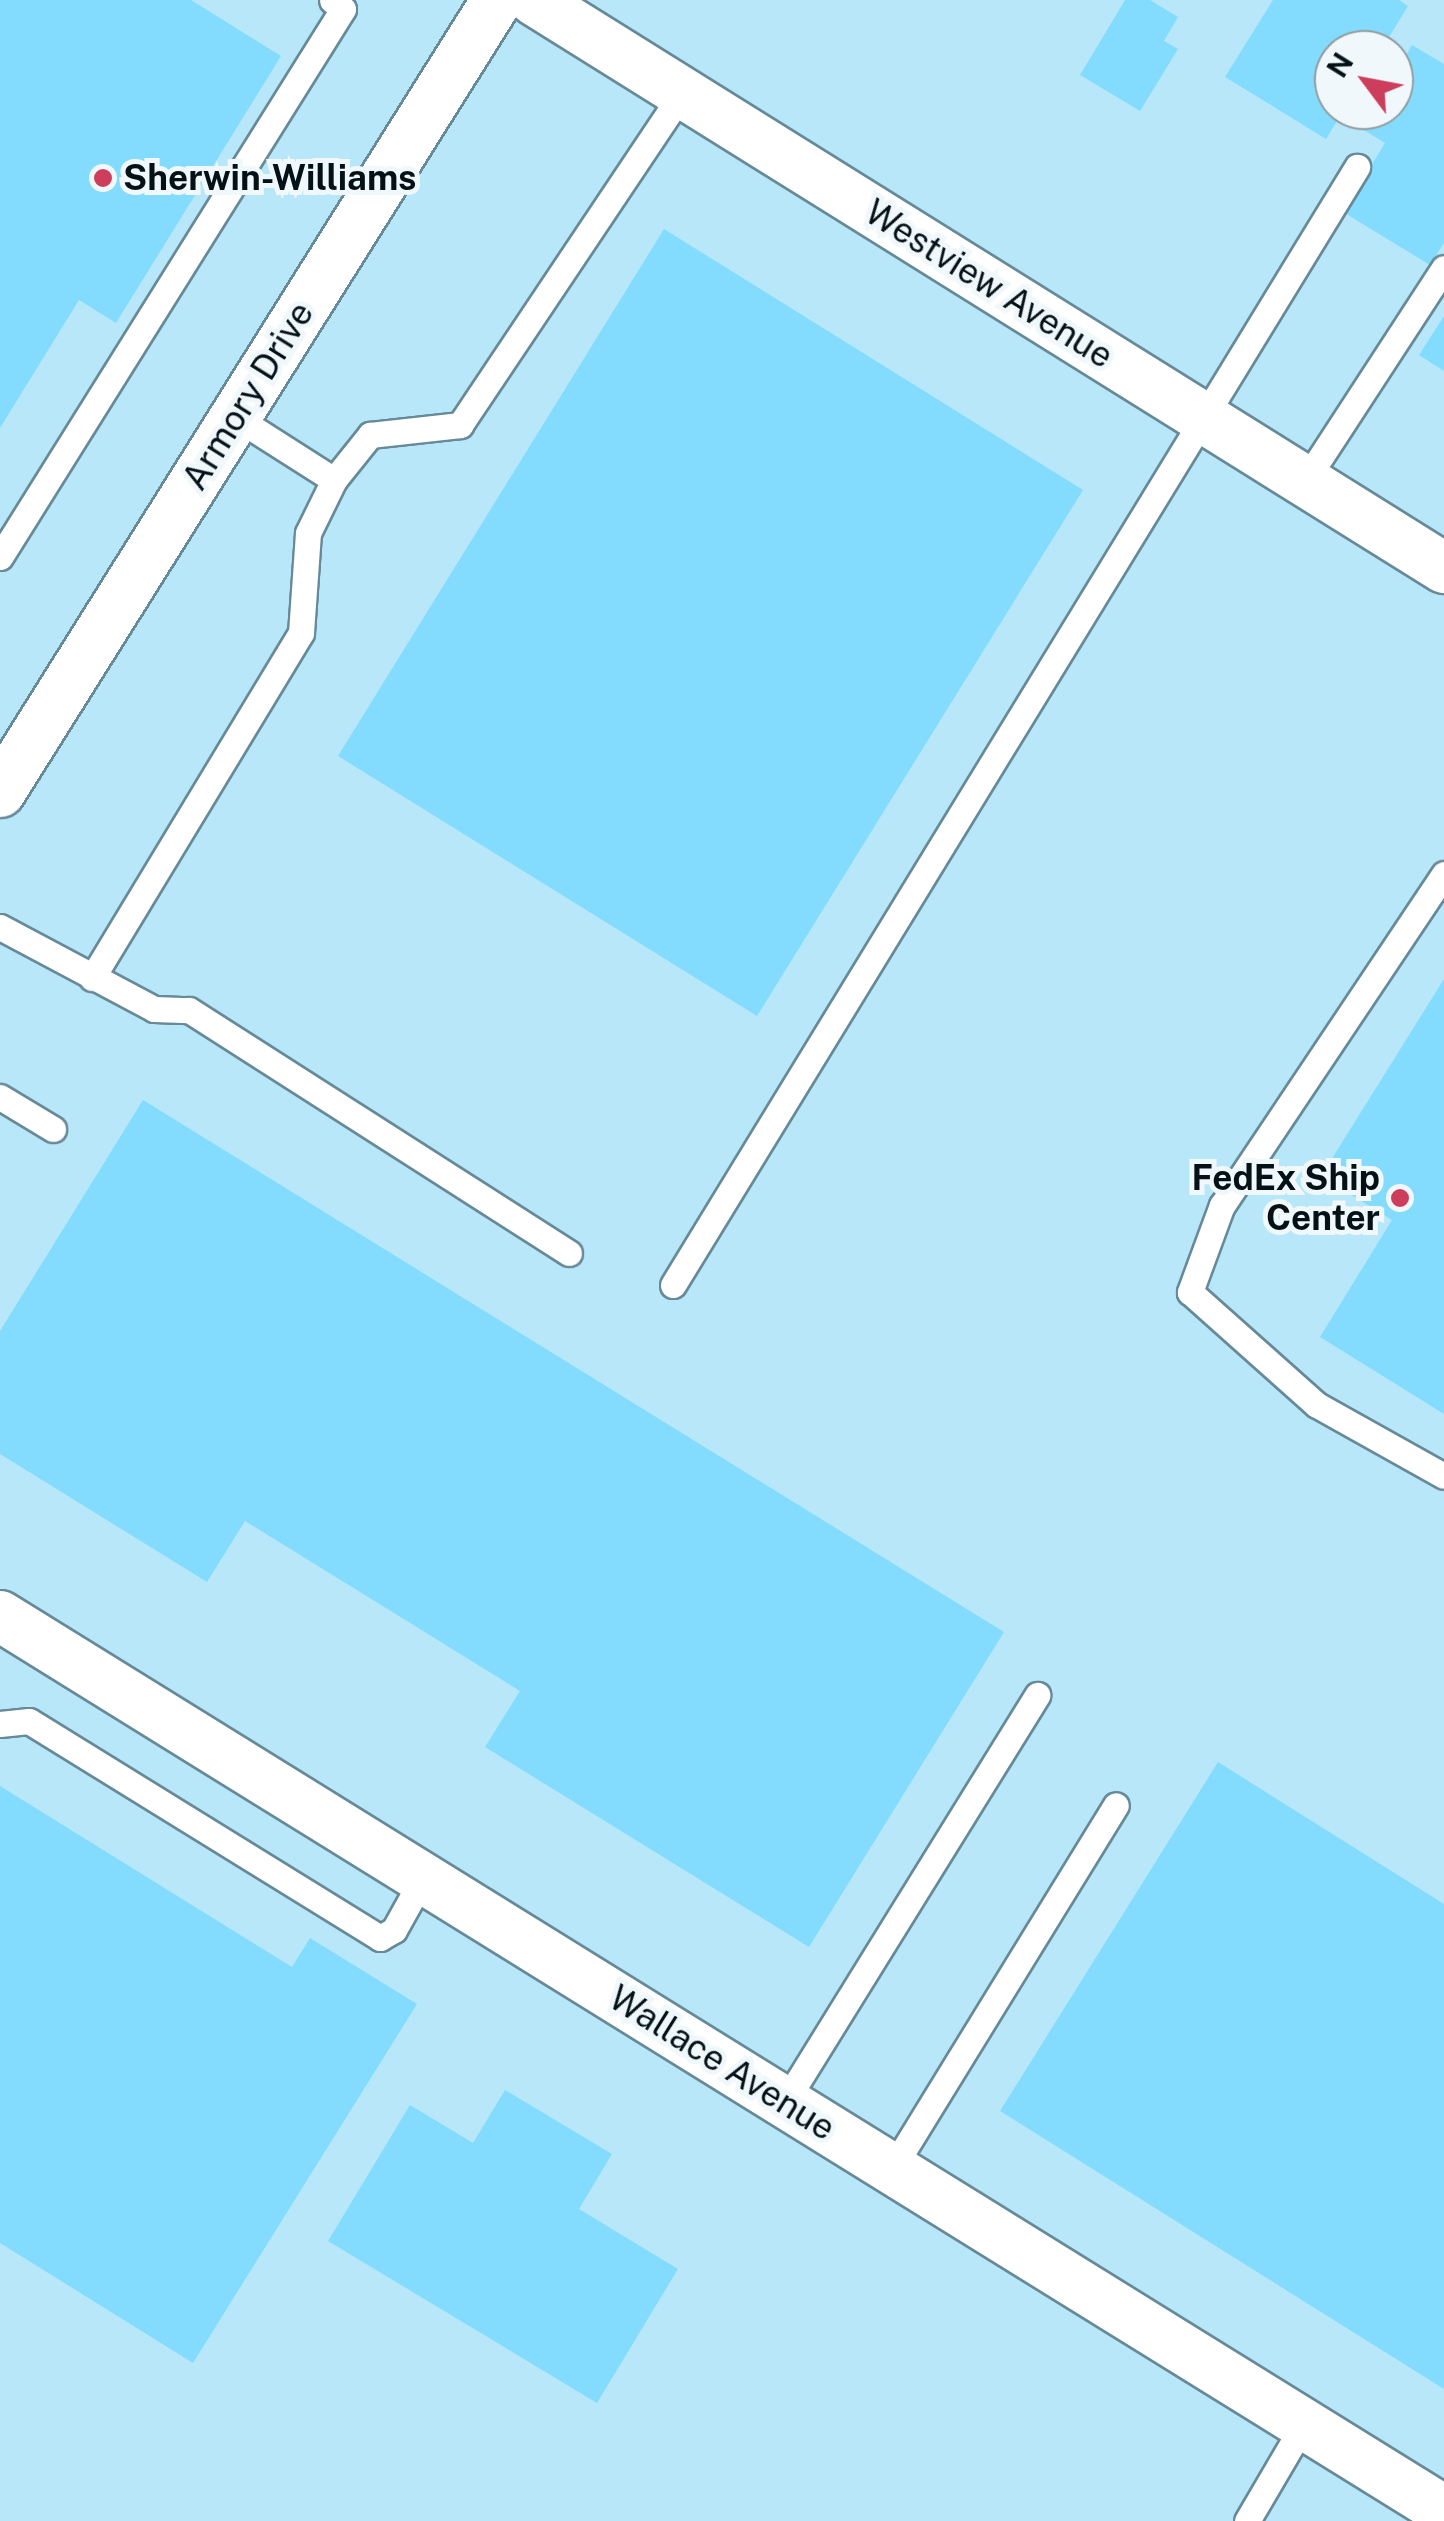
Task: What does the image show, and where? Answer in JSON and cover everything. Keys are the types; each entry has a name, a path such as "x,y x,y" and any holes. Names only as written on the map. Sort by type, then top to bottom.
{"street":[{"name":"Armory Drive","path":"0,792 496,0"},
{"name":"Westview Avenue","path":"534,0 1444,568"},
{"name":"Wallace Avenue","path":"0,1616 1304,2424 1432,2512"}],"lane":[{"path":"0,557 343,8 332,0"},
{"path":"92,978 301,634 308,534 334,480 370,435 460,425 682,93"},
{"path":"673,1284 1357,167"},
{"path":"1305,481 1444,268"},
{"path":"235,417 334,480"},
{"path":"1444,874 1222,1205 1190,1292 1317,1406 1444,1476"},
{"path":"0,927 154,1009 189,1010 569,1252"},
{"path":"0,1097 53,1129"},
{"path":"785,2102 1037,1695"},
{"path":"0,1724 30,1721 380,1938 394,1930 423,1878"},
{"path":"892,2169 1116,1805"},
{"path":"1247,2521 1304,2424"}],"shaded area":[{"path":"0,0 1444,0 1444,2521 0,2521"}],"building":[{"name":"Sherwin-Williams","path":"0,0 191,0 281,56 116,323 79,300 0,428"},
{"path":"1125,0 1150,0 1178,17 1164,41 1178,49 1140,111 1080,75"},
{"path":"1273,0 1399,0 1408,6 1393,30 1314,30 1314,130 1332,130 1326,139 1225,77"},
{"path":"1414,46 1444,64 1444,243 1430,265 1343,212 1385,143 1364,130 1414,130"},
{"path":"664,229 1083,490 757,1016 338,756"},
{"path":"1444,316 1444,371 1419,355"},
{"name":"FedEx Ship Center","path":"1444,979 1444,1414 1320,1337 1392,1220 1321,1176"},
{"path":"143,1100 1004,1632 809,1947 485,1747 520,1691 245,1521 207,1582 0,1454 0,1331"},
{"path":"1218,1762 1444,1904 1444,2389 1000,2111"},
{"path":"0,1786 292,1967 310,1938 417,2004 193,2363 0,2243"},
{"path":"505,2090 612,2154 579,2209 678,2269 597,2403 328,2241 410,2105 473,2143"}],"place":[{"name":"Sherwin-Williams","path":"103,178"},
{"name":"FedEx Ship Center","path":"1400,1198"}]}
